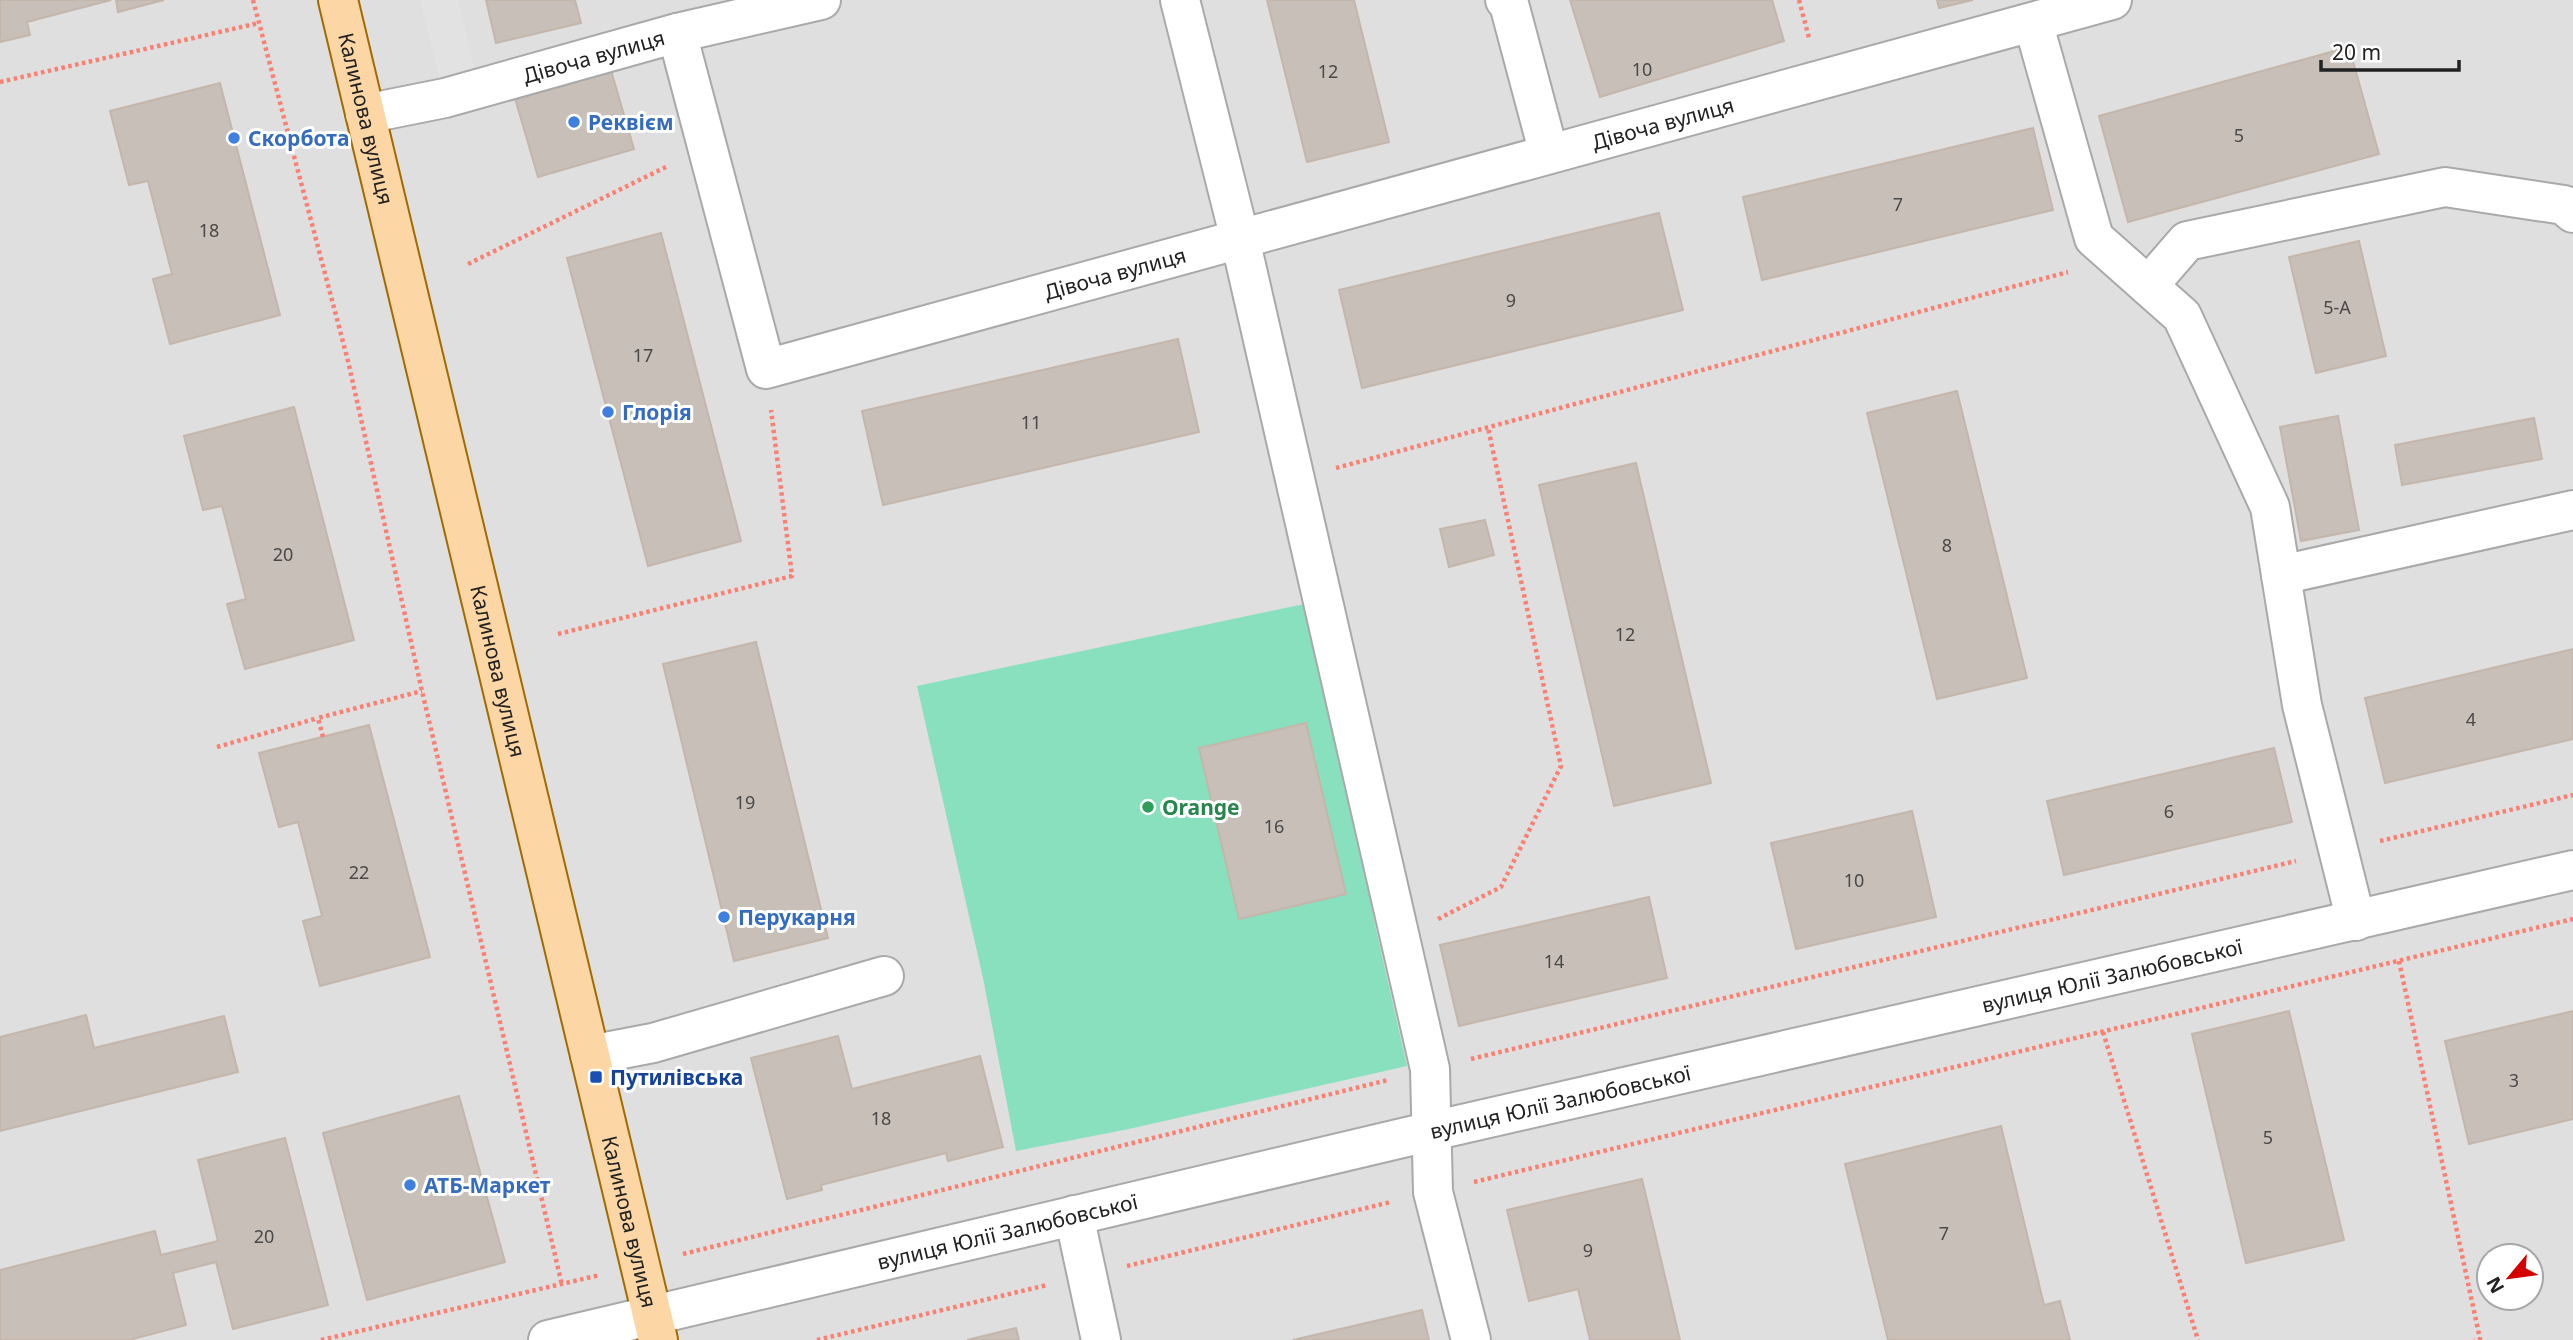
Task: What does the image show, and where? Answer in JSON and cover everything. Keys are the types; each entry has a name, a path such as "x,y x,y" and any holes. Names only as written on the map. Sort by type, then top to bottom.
{"main road":[{"name":"Калинова вулиця","path":"338,0 655,1328"}],"street":[{"path":"677,33 821,0"},
{"path":"1180,0 1240,239 1430,1069 1433,1192 1471,1340"},
{"path":"1505,0 1509,4 1549,155"},
{"name":"Дівоча вулиця","path":"365,114 445,98 677,33 765,369 2112,0"},
{"path":"2034,22 2094,238 2182,316 2270,507 2302,705 2356,921"},
{"path":"2148,286 2187,242 2445,187 2564,205 2573,213"},
{"path":"2281,575 2573,510"},
{"name":"вулиця Юлії Залюбовської","path":"548,1340 655,1328 1074,1215 2573,870"},
{"path":"590,1055 653,1043 884,976"},
{"path":"1074,1215 1101,1340"}],"path":[{"path":"253,0 348,361 422,691 562,1285 321,1340"},
{"path":"0,82 259,23"},
{"path":"468,264 706,147"},
{"path":"1294,480 2117,258"},
{"path":"558,634 792,576 765,369"},
{"path":"1400,939 1501,887 1562,766 1488,428"},
{"path":"217,747 422,691"},
{"path":"318,718 323,737"},
{"path":"640,1264 1430,1069 2573,795"},
{"path":"817,1340 2573,919"},
{"path":"2399,961 2480,1339 2474,1340"},
{"path":"2103,1032 2198,1340"}],"shaded area":[{"path":"0,0 2573,0 2573,1340 0,1340"},
{"path":"420,0 458,0 479,87 445,98"}],"green space":[{"name":"Orange","path":"1309,603 1407,1066 1129,1129 1016,1151 983,978 917,686"}],"building":[{"path":"0,0 111,0 27,22 30,35 0,42"},
{"path":"116,0 164,0 118,12"},
{"path":"486,0 575,0 581,23 496,43"},
{"path":"1267,0 1354,0 1389,142 1307,162"},
{"path":"1570,0 1772,0 1784,41 1600,97"},
{"path":"1937,0 1973,0 1939,8"},
{"path":"2349,47 2379,154 2128,222 2099,116"},
{"name":"Реквієм","path":"610,67 634,149 538,177 514,95"},
{"path":"220,83 280,315 170,344 153,279 172,274 148,181 129,185 110,111"},
{"path":"2033,128 2053,210 1762,280 1743,197"},
{"path":"1659,213 1683,310 1362,388 1339,290"},
{"path":"661,233 741,541 648,566 567,258"},
{"path":"2359,241 2386,356 2316,373 2289,257"},
{"path":"1178,339 1199,432 883,505 862,411"},
{"path":"1957,391 2027,678 1937,699 1867,413"},
{"path":"294,407 354,640 245,669 227,604 246,599 222,506 203,510 184,436"},
{"path":"2338,416 2359,530 2301,541 2280,427"},
{"path":"2534,418 2542,459 2402,485 2395,445"},
{"path":"1636,463 1711,783 1614,806 1539,485"},
{"path":"1485,520 1494,555 1449,567 1440,529"},
{"path":"756,642 828,938 734,961 663,664"},
{"path":"2573,649 2573,739 2385,783 2365,698"},
{"path":"1306,723 1346,894 1239,919 1199,748"},
{"path":"369,725 430,957 320,986 303,921 322,916 298,822 279,827 259,753"},
{"path":"2274,748 2292,822 2064,875 2047,801"},
{"path":"1912,811 1936,917 1796,949 1771,843"},
{"path":"1649,897 1667,978 1459,1026 1440,945"},
{"path":"2289,1011 2344,1240 2246,1263 2192,1034"},
{"path":"2573,1011 2573,1119 2469,1144 2445,1041"},
{"path":"86,1015 94,1048 224,1016 238,1072 0,1131 0,1037"},
{"path":"838,1036 852,1089 980,1056 1003,1147 948,1161 946,1153 821,1185 822,1190 787,1199 751,1058"},
{"name":"АТБ-Маркет","path":"459,1096 505,1262 367,1300 323,1133"},
{"path":"2001,1126 2044,1305 2060,1301 2070,1340 1888,1340 1845,1164"},
{"path":"285,1138 328,1305 233,1329 216,1262 173,1273 186,1325 129,1340 0,1340 0,1270 155,1231 161,1255 218,1241 198,1160"},
{"path":"1642,1179 1680,1340 1590,1340 1578,1289 1529,1301 1507,1210"},
{"path":"1422,1310 1429,1340 1293,1340"},
{"path":"1016,1328 1019,1340 967,1340"}],"place":[{"name":"Реквієм","path":"574,122"},
{"name":"Скорбота","path":"234,138"},
{"name":"Глорія","path":"608,412"},
{"name":"Orange","path":"1148,807"},
{"name":"Перукарня","path":"724,917"},
{"name":"Путилівська","path":"596,1077"},
{"name":"АТБ-Маркет","path":"410,1185"}]}
